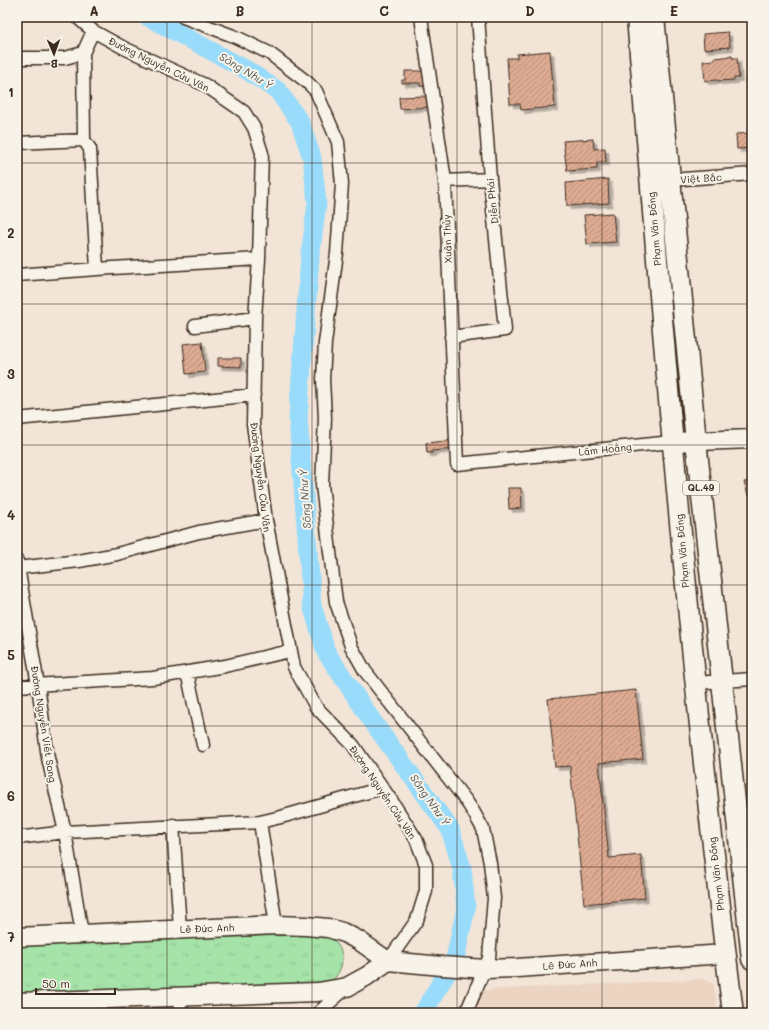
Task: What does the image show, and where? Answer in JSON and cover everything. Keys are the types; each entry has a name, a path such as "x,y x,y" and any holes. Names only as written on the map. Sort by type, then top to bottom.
{"main road":[{"name":"Phạm Văn Đồng","path":"637,17 672,442 695,683 707,800 733,1013"},
{"name":"Phạm Văn Đồng","path":"654,17 721,681 752,955"}],"street":[{"name":"Đường Nguyễn Cửu Vân","path":"77,17 93,32 124,48 205,85 244,112 254,128 262,153 259,259 255,318 253,424 266,520 290,651 294,667 316,707 352,746 382,788 416,839 426,865 426,891 417,920 388,961"},
{"path":"183,17 236,37 269,53 307,82 316,92 338,142 342,184 337,253 325,343 323,379 325,418 322,485 336,602 351,646 365,671 464,798 483,830 490,863 494,898 489,958 479,968 466,1013"},
{"name":"Xuân Thủy","path":"421,17 445,181 458,464"},
{"name":"Diễn Phái","path":"451,337 505,330 490,179 478,17"},
{"path":"93,32 83,53 84,140 90,149 97,269"},
{"path":"17,58 65,58 83,53"},
{"path":"17,143 84,140"},
{"name":"Việt Bắc","path":"650,178 670,180 752,174"},
{"path":"445,181 490,179"},
{"path":"17,275 259,259"},
{"path":"195,326 255,318"},
{"path":"17,419 254,395"},
{"name":"Lâm Hoằng","path":"458,464 672,442 752,439"},
{"path":"18,565 79,561 117,554 199,532 266,520"},
{"name":"Đường Nguyễn Viết Song","path":"18,565 38,685 48,758 65,832 82,934"},
{"path":"17,686 153,678 225,666 290,651"},
{"path":"187,672 202,745"},
{"path":"695,683 752,679"},
{"path":"17,838 65,832 173,825 260,822 382,788"},
{"path":"260,822 276,925"},
{"path":"173,825 180,929"},
{"name":"Lê Đức Anh","path":"17,937 276,925 306,926 328,928 342,932 358,940 388,961 479,968 725,954 752,955"},
{"path":"318,1013 347,987 388,961"},
{"path":"17,1002 82,1007 179,1005 318,992 347,987"}],"shaded area":[{"path":"704,979 714,984 718,1013 471,1013 482,990"}],"green space":[{"path":"312,934 331,938 338,945 341,951 342,963 340,969 337,975 328,983 17,997 17,945"}],"building":[{"path":"728,32 730,47 704,49 703,34"},
{"path":"550,51 555,107 521,110 520,104 510,104 507,58 517,58 517,54"},
{"path":"732,56 732,58 737,58 739,78 734,78 734,80 705,81 703,61"},
{"path":"405,71 424,71 427,86 420,86 420,83 402,83 402,80 405,80"},
{"path":"428,96 429,107 400,109 399,97"},
{"path":"752,133 752,148 737,149 736,134"},
{"path":"593,139 594,149 605,148 606,162 597,162 597,169 567,171 563,141"},
{"path":"608,179 609,203 567,206 566,183"},
{"path":"613,213 616,242 587,244 584,215"},
{"path":"202,342 205,372 186,374 183,344"},
{"path":"218,358 241,358 241,367 218,366"},
{"path":"455,440 455,449 432,451 432,453 427,453 426,443"},
{"path":"752,481 752,495 748,495 744,482"},
{"path":"508,488 521,488 522,508 509,509"},
{"path":"636,690 643,759 599,763 609,858 641,855 645,898 584,904 570,766 555,767 548,699"},
{"path":"627,1009 627,1013 556,1013"}],"waterway":[{"name":"Sông Như Ý","path":"148,17 245,69 278,91 300,122 312,158 317,203 310,257 298,418 312,605 326,652 373,722 450,829 462,868 466,908 455,959 423,1013"}]}
